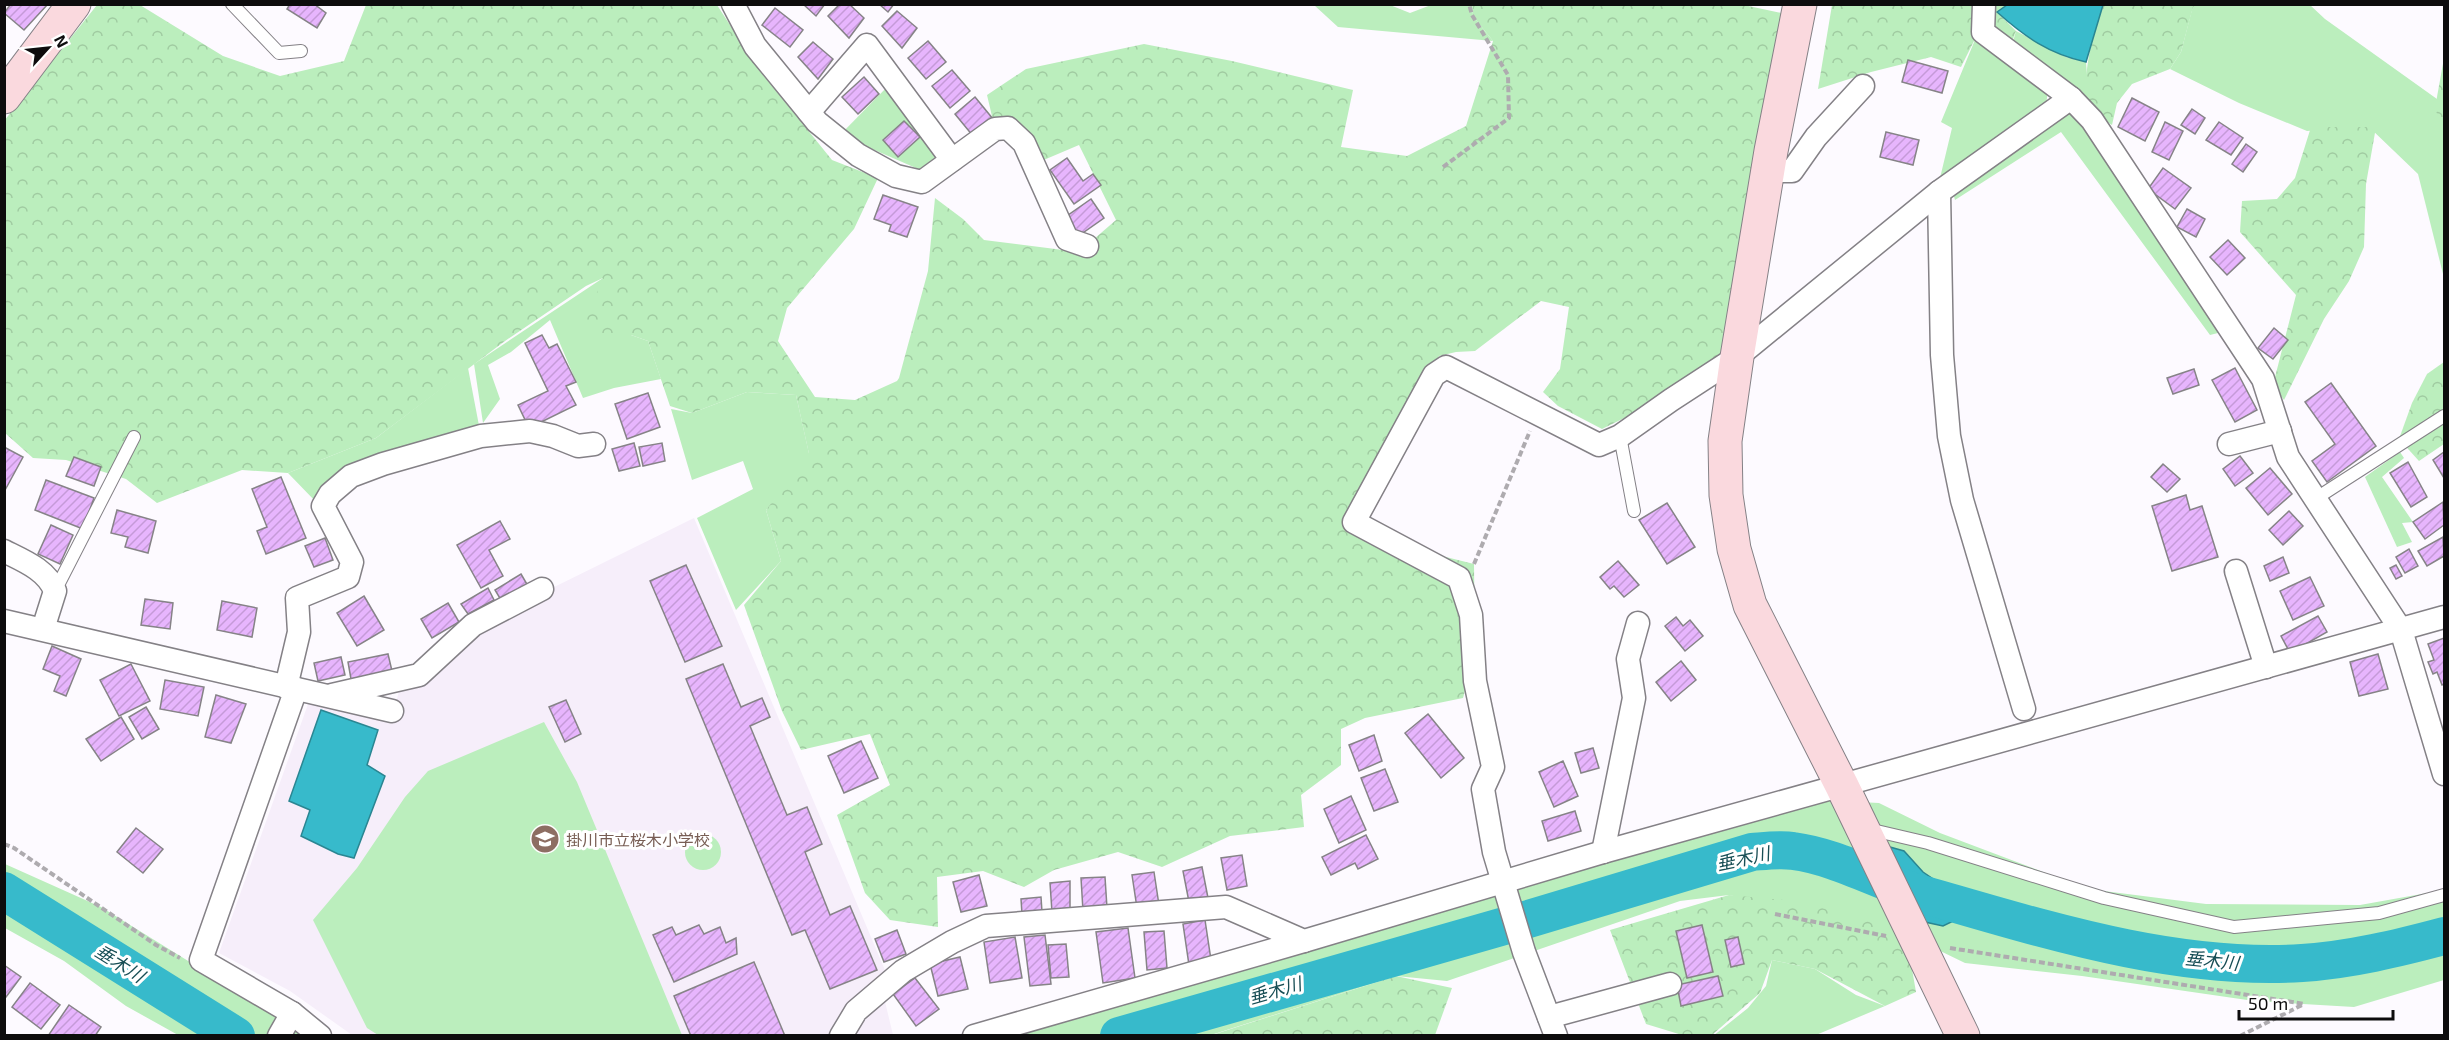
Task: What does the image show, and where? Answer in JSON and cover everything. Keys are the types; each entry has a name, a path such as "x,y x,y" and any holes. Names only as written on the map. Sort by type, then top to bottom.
{"street":[{"path":"4,97 74,4"},
{"path":"733,4 755,46 817,122 858,155 896,176 922,182 995,129 1008,128 1024,143 1067,239 1087,246"},
{"path":"1800,4 1768,171 1725,441 1726,495 1734,549 1750,605 1843,788 1963,1035"},
{"path":"1984,4 1983,32 2071,98 2092,120 2263,379 2288,457 2401,630 2445,774"},
{"path":"809,112 867,45 952,160"},
{"path":"1768,171 1792,171 1816,137 1863,86"},
{"path":"1670,984 1552,1026 1524,952 1494,852 1483,789 1493,766 1475,681 1471,615 1459,578 1354,522 1434,375 1442,368 1446,366 1599,445 1620,436 1737,357 1939,192 2071,98"},
{"path":"1939,192 1942,355 1949,436 1962,500 2024,709"},
{"path":"320,1035 285,1025 201,960 291,688 298,632 297,598 348,577 352,562 322,506 330,494 351,476 383,464 481,436 530,431 553,436 578,446 594,444"},
{"path":"2229,444 2280,431"},
{"path":"4,551 32,566 50,580 55,591 43,629"},
{"path":"2236,570 2266,668"},
{"path":"328,696 419,675 473,625 542,589"},
{"path":"974,1035 1304,941 1506,890 1604,852 1843,788 2445,617"},
{"path":"4,621 392,711"},
{"path":"1604,852 1634,698 1628,658 1638,622"},
{"path":"841,1035 856,1011 903,971 952,942 986,926 1226,907 1304,941"}],"lane":[{"path":"232,4 279,53 301,51"},
{"path":"2315,499 2445,416"},
{"path":"55,591 134,436"},
{"path":"1620,436 1634,511"},
{"path":"1868,829 1928,843 2104,898 2234,927 2379,913 2445,895"}],"path":[{"path":"1443,167 1509,118 1508,75 1472,15 1469,4"},
{"path":"1474,564 1537,413"},
{"path":"4,844 14,848 156,945 180,958 201,960"},
{"path":"1775,914 1918,943 2305,1004 2240,1035"}],"shaded area":[{"name":"掛川市立桜木小学校","path":"694,518 890,982 882,989 893,1035 352,1035 290,991 219,953 312,693 391,724 399,691 443,668 472,631 538,595"}],"green space":[{"path":"1739,4 1786,14 1729,348 1669,396 1602,429 1558,406 1543,392 1560,369 1569,307 1541,301 1475,351 1439,356 1362,536 1474,564 1475,655 1463,698 1365,718 1341,729 1341,765 1301,795 1304,827 1230,836 1162,867 1118,852 1054,870 1024,887 983,871 937,877 938,927 890,920 865,893 837,815 890,785 870,734 801,750 782,711 744,605 781,561 766,510 809,454 796,395 747,392 692,413 670,406 648,341 631,335 608,347 586,319 603,278 586,286 505,341 376,438 288,473 242,470 157,503 126,479 66,460 33,458 5,433 4,121 97,5 140,5 223,56 280,76 344,61 366,5 717,5 760,71 832,160 878,178 854,229 787,308 778,341 815,397 855,400 899,378 928,271 935,198 963,219 984,240 1079,252 1116,220 1079,145 1039,162 995,129 987,95 1026,69 1144,44 1232,61 1353,90 1341,147 1407,156 1466,126 1493,41 1472,15 1473,5"},
{"path":"1314,5 1390,5 1410,13 1431,5 1473,5 1472,15 1493,41 1338,27"},
{"path":"1832,5 2007,5 1997,12 2016,31 2010,47 1977,35 1961,67 1931,57 1871,72 1818,89"},
{"path":"2102,5 2196,5 2193,7 2181,52 2170,69 2132,84 2117,103 2112,125 2097,114 2090,103 2087,90 2088,61"},
{"path":"2310,5 2325,19 2437,99 2444,122 2444,278 2418,174 2369,127 2307,131 2239,103 2170,69 2181,52 2193,6"},
{"path":"2016,31 2066,57 2086,62 2089,102 2010,52"},
{"path":"1977,35 2048,88 2046,107 1940,178 1952,128 1941,122"},
{"path":"2444,58 2444,134 2435,108"},
{"path":"889,85 948,163 932,175 840,135"},
{"path":"2074,100 2230,330 2210,335 2061,132 1955,200 1952,189"},
{"path":"2311,127 2376,127 2366,184 2364,247 2349,281 2324,319 2284,400 2273,385 2296,295 2240,232 2242,201 2277,199 2295,178"},
{"path":"603,278 631,335 648,341 661,379 614,388 583,398 550,320 511,352 488,365 500,399 483,423 474,364"},
{"path":"2444,362 2444,444 2419,461 2399,439 2412,403 2427,374"},
{"path":"468,368 481,436 367,462 317,503 288,473 376,438"},
{"path":"747,392 796,395 810,458 766,510 781,561 736,610 697,518 753,489 743,461 692,480 671,409 692,413"},
{"path":"2400,452 2404,458 2382,477 2413,522 2402,523 2412,542 2397,547 2365,477"},
{"path":"544,722 577,782 682,1035 378,1035 367,1028 313,920 357,868 405,797 428,771"},
{"path":"1821,800 1879,803 1940,833 2088,889 2206,904 2360,905 2444,890 2444,980 2354,1007 2254,1001 2082,976 1965,963 1897,930 1729,895 1680,901 1447,981 1396,976 1211,1035 993,1036 1548,872"},
{"path":"703,834 715,840 721,852 715,864 703,870 691,864 685,852 691,840"},
{"path":"5,864 101,907 264,1008 300,1035 178,1035 126,1006 64,961 5,928"},
{"path":"1729,895 1795,901 1895,927 1908,946 1916,992 1885,1006 1815,969 1772,960 1760,993 1712,1035 1682,1035 1646,1024 1610,930"},
{"path":"1772,960 1815,969 1856,995 1885,1006 1816,1035 1713,1036 1748,1008 1766,986"},
{"path":"1396,976 1452,988 1435,1035 1212,1035"}],"water":[{"path":"2007,5 2103,5 2086,62 2060,54 2028,37 1997,12"},
{"path":"321,710 378,730 367,765 385,776 354,858 338,854 301,836 310,810 289,801"},
{"path":"1890,847 1904,851 1923,872 1948,889 2021,912 2016,921 1976,910 1943,926 1925,922"}],"building":[{"path":"11,4 48,4 24,30 4,13"},
{"path":"290,4 314,4 326,13 317,28 287,9"},
{"path":"803,4 825,4 816,16"},
{"path":"840,4 849,4 864,18 849,38 828,16"},
{"path":"879,4 894,4 888,12"},
{"path":"775,8 803,30 790,47 762,25"},
{"path":"897,11 917,28 902,48 882,26"},
{"path":"928,41 946,62 926,79 908,58"},
{"path":"813,42 833,59 818,79 798,57"},
{"path":"1908,60 1948,71 1942,93 1902,82"},
{"path":"952,70 970,91 950,108 932,86"},
{"path":"864,77 879,94 858,114 842,97"},
{"path":"975,97 993,119 973,136 955,114"},
{"path":"2132,98 2159,112 2145,141 2118,127"},
{"path":"2192,109 2205,118 2195,134 2181,125"},
{"path":"904,121 920,137 898,157 883,140"},
{"path":"2165,122 2183,131 2169,160 2152,152"},
{"path":"2219,122 2243,138 2231,155 2206,140"},
{"path":"1886,132 1919,140 1913,165 1880,157"},
{"path":"2246,144 2257,152 2243,172 2232,164"},
{"path":"1067,158 1083,181 1093,174 1101,185 1074,204 1050,170"},
{"path":"2163,168 2191,188 2175,209 2148,189"},
{"path":"883,195 918,207 907,237 889,231 891,225 874,219"},
{"path":"1091,199 1104,218 1077,237 1064,218"},
{"path":"2187,209 2205,219 2196,237 2177,227"},
{"path":"2228,240 2245,258 2227,275 2210,257"},
{"path":"2274,328 2288,340 2273,359 2258,348"},
{"path":"542,335 549,348 557,344 576,382 566,386 576,405 529,428 518,405 548,391 525,343"},
{"path":"2235,368 2257,410 2235,422 2212,380"},
{"path":"2194,369 2199,385 2173,394 2167,378"},
{"path":"2331,383 2376,446 2327,482 2312,461 2335,444 2305,402"},
{"path":"648,393 660,427 627,439 615,404"},
{"path":"634,443 640,466 619,471 612,449"},
{"path":"662,443 665,461 643,466 639,447"},
{"path":"4,447 23,457 4,492"},
{"path":"2444,452 2444,478 2433,460"},
{"path":"2240,456 2253,473 2235,486 2223,469"},
{"path":"74,457 101,467 94,486 66,476"},
{"path":"2408,462 2427,497 2411,507 2390,473"},
{"path":"2163,464 2180,479 2167,492 2151,477"},
{"path":"2270,468 2292,494 2268,515 2246,488"},
{"path":"281,477 306,538 266,554 257,531 267,527 252,489"},
{"path":"46,480 94,498 83,529 35,510"},
{"path":"2186,495 2190,510 2202,506 2218,557 2172,571 2152,506"},
{"path":"2443,502 2444,525 2425,539 2413,522"},
{"path":"1667,503 1695,547 1667,564 1639,520"},
{"path":"117,510 156,521 148,553 125,547 128,537 111,533"},
{"path":"2289,511 2303,526 2283,545 2269,530"},
{"path":"500,521 510,539 489,550 503,576 481,588 457,545"},
{"path":"51,525 73,535 60,564 38,554"},
{"path":"2443,537 2444,556 2427,566 2418,551"},
{"path":"325,538 333,560 314,567 305,546"},
{"path":"2409,549 2418,566 2405,573 2396,557"},
{"path":"2283,557 2289,573 2270,581 2264,566"},
{"path":"1618,561 1639,585 1624,597 1614,586 1610,589 1600,577"},
{"path":"686,565 722,646 685,662 650,581"},
{"path":"2396,565 2402,576 2396,579 2390,568"},
{"path":"521,574 528,586 501,600 495,590"},
{"path":"2310,577 2324,606 2293,620 2280,591"},
{"path":"488,588 494,600 468,614 461,604"},
{"path":"364,596 384,630 357,646 337,613"},
{"path":"145,599 173,603 170,629 141,625"},
{"path":"222,601 257,608 252,637 217,630"},
{"path":"448,603 459,622 432,638 421,619"},
{"path":"2318,616 2327,632 2290,653 2281,636"},
{"path":"1676,617 1683,626 1690,620 1703,636 1685,651 1665,626"},
{"path":"2444,638 2444,684 2442,685 2437,672 2433,674 2428,662 2434,660 2428,644"},
{"path":"52,646 81,659 66,696 54,691 60,676 43,669"},
{"path":"388,654 392,671 351,679 348,662"},
{"path":"2378,654 2388,689 2359,696 2350,662"},
{"path":"341,657 345,675 318,681 314,663"},
{"path":"1681,661 1696,680 1671,701 1656,682"},
{"path":"131,664 150,701 119,716 100,680"},
{"path":"723,664 741,707 762,698 770,717 750,726 787,815 807,807 822,844 805,852 830,915 850,906 877,970 830,989 805,930 792,935 686,679"},
{"path":"165,680 204,687 198,716 160,709"},
{"path":"216,695 246,704 231,743 205,737"},
{"path":"566,700 581,734 565,742 549,707"},
{"path":"146,707 159,729 142,739 129,717"},
{"path":"1428,714 1464,758 1441,778 1405,733"},
{"path":"121,717 134,739 101,761 86,739"},
{"path":"1374,735 1382,761 1359,771 1349,745"},
{"path":"861,741 878,778 844,793 828,756"},
{"path":"1593,748 1599,768 1581,773 1575,753"},
{"path":"1563,761 1578,796 1554,807 1539,772"},
{"path":"1385,769 1398,802 1374,811 1361,778"},
{"path":"1351,796 1366,830 1339,843 1324,809"},
{"path":"1575,811 1581,831 1548,841 1542,821"},
{"path":"136,828 163,849 143,873 117,852"},
{"path":"1366,835 1378,859 1358,869 1355,863 1331,875 1322,857"},
{"path":"1242,855 1247,886 1227,890 1221,858"},
{"path":"1202,867 1208,898 1189,902 1183,871"},
{"path":"1154,872 1159,905 1137,908 1132,875"},
{"path":"979,875 987,906 961,912 953,882"},
{"path":"1105,877 1107,908 1083,911 1081,878"},
{"path":"1070,881 1070,910 1052,912 1050,883"},
{"path":"1041,897 1042,912 1022,914 1021,899"},
{"path":"1205,920 1211,960 1189,965 1183,924"},
{"path":"699,925 704,934 720,927 726,943 736,938 737,954 674,982 653,935 672,927 676,935"},
{"path":"1702,925 1713,972 1687,978 1676,931"},
{"path":"1128,928 1135,978 1103,983 1096,932"},
{"path":"897,930 906,954 884,962 875,939"},
{"path":"1164,931 1167,968 1147,970 1144,932"},
{"path":"1045,935 1051,984 1030,986 1024,937"},
{"path":"1015,937 1022,978 990,983 984,942"},
{"path":"1738,937 1744,964 1731,967 1725,940"},
{"path":"1066,944 1069,977 1051,978 1048,945"},
{"path":"960,957 968,989 938,996 930,964"},
{"path":"754,962 785,1036 691,1036 674,996"},
{"path":"4,965 21,977 6,997 4,996"},
{"path":"1718,976 1723,996 1681,1006 1677,985"},
{"path":"915,978 939,1009 916,1026 893,994"},
{"path":"30,983 60,1005 41,1029 12,1007"},
{"path":"69,1005 101,1027 95,1036 48,1036"}],"waterway":[{"name":"垂木川","path":"1119,1036 1522,921 1752,852 1783,850 1810,854 1843,864 1909,890 2017,922 2111,945 2206,961 2254,964 2302,963 2374,953 2444,936"},
{"name":"垂木川","path":"4,891 236,1036"}],"place":[{"name":"掛川市立桜木小学校","path":"545,839"}]}
